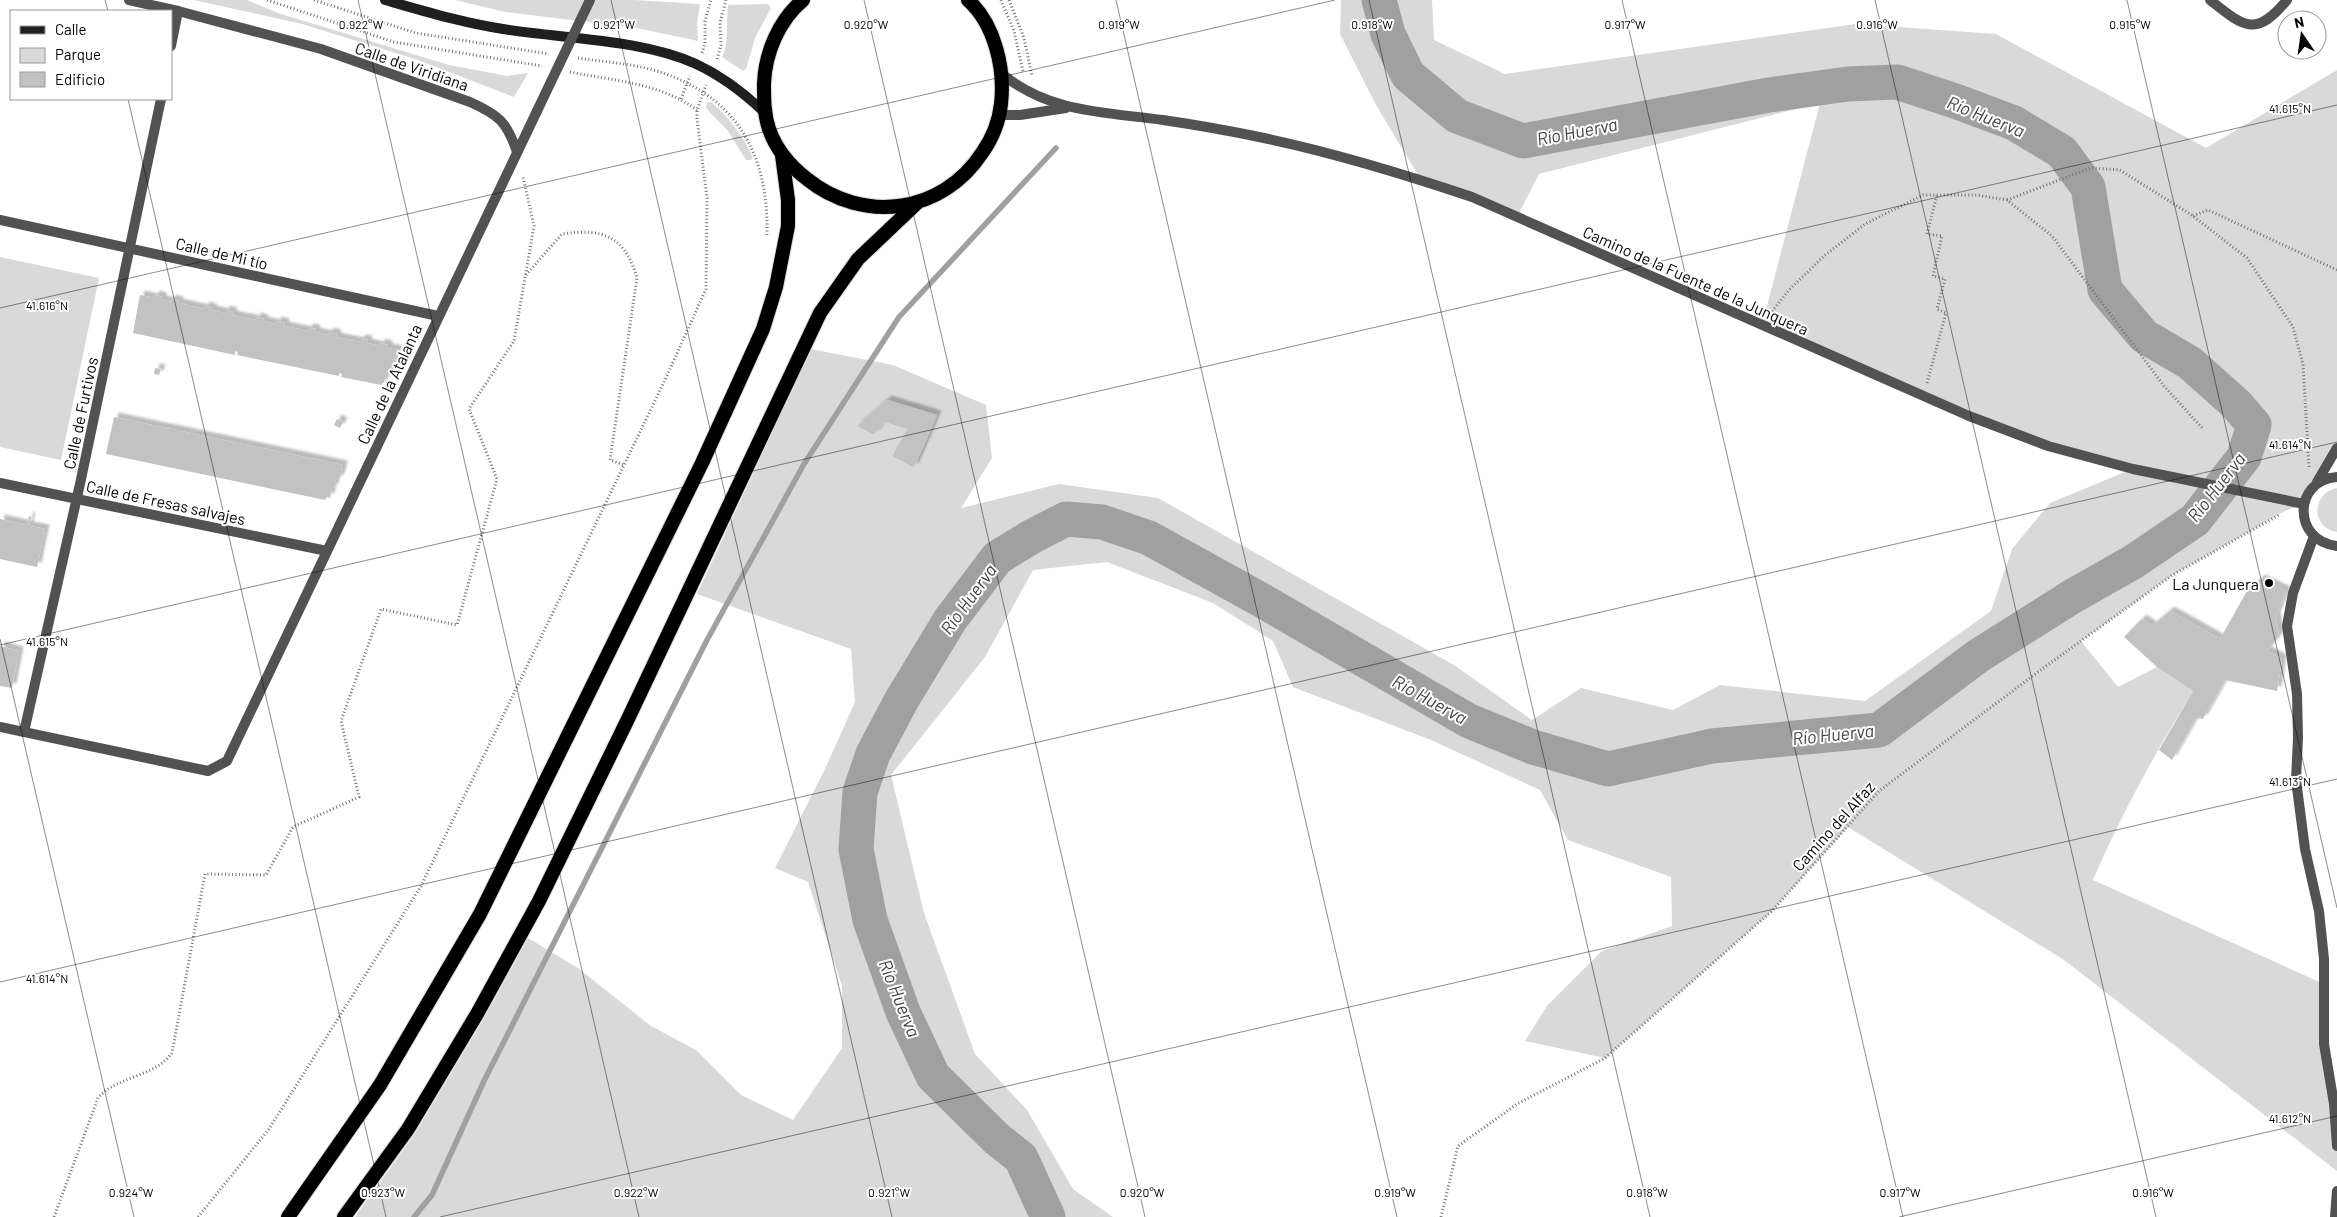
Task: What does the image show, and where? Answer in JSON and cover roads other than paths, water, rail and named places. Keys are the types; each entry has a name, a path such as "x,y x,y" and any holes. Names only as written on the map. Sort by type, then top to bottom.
{"highway":[{"path":"802,0 782,25 771,47 765,75 764,112 769,129 782,155 798,172 821,190 846,202 875,208 917,203"},
{"path":"344,1217 408,1129 477,1014 539,901 636,704 820,313 858,259 917,203 942,191 962,177 976,164 993,134 1000,115 1002,74 991,34 976,5 968,0"},
{"path":"288,1217 380,1085 480,914 702,463 763,329 776,287 788,226 788,200 782,155"}],"main road":[{"path":"386,0 454,20 500,29 613,44 671,55 711,72 738,90 764,112"}],"street":[{"name":"Calle de Viridiana","path":"130,0 321,49 470,102 486,109 505,124 517,152"},
{"name":"Calle de la Atalanta","path":"24,732 208,771 227,761 590,0"},
{"path":"2210,0 2237,22 2250,26 2264,23 2277,12 2286,0"},
{"path":"172,41 178,11"},
{"name":"Camino de la Fuente de la Junquera","path":"1002,74 1029,93 1069,108 1171,121 1265,138 1421,180 1472,197 1969,416 2048,446 2133,469 2204,482 2304,504"},
{"name":"Calle de Furtivos","path":"24,732 77,499 161,100"},
{"name":"Camino de la Fuente de la Junquera","path":"1000,115 1020,115 1069,108"},
{"name":"Calle de Mi tío","path":"0,220 438,316"},
{"path":"2337,448 2304,504 2304,521 2314,536 2321,542 2337,546"},
{"path":"2313,487 2321,481 2337,477"},
{"name":"Calle de Fresas salvajes","path":"0,483 327,551"},
{"path":"2314,536 2293,593 2287,626 2297,694 2298,738 2296,780 2305,849 2319,911 2324,959 2324,1044 2334,1104 2337,1146"},
{"path":"0,727 24,732"},
{"path":"2335,1217 2337,1191"}],"waterway":[{"name":"Río Huerva","path":"1048,1217 1021,1158 997,1139 933,1076 903,1012 870,920 856,849 860,792 873,754 901,701 950,620 997,558 1031,537 1066,519 1102,522 1149,538 1263,601 1469,721 1533,747 1608,769 1712,746 1879,730 1978,656 2073,596 2133,562 2195,520 2244,457 2254,425 2236,404 2190,363 2144,336 2105,290 2088,187 2062,152 2014,123 1897,82 1848,84 1769,95 1523,141 1457,116 1408,75 1388,34 1379,0"},
{"path":"414,1217 432,1195 484,1081 707,640 804,464 899,317 1056,148"}],"place":[{"name":"La Junquera","path":"2269,583"}]}
